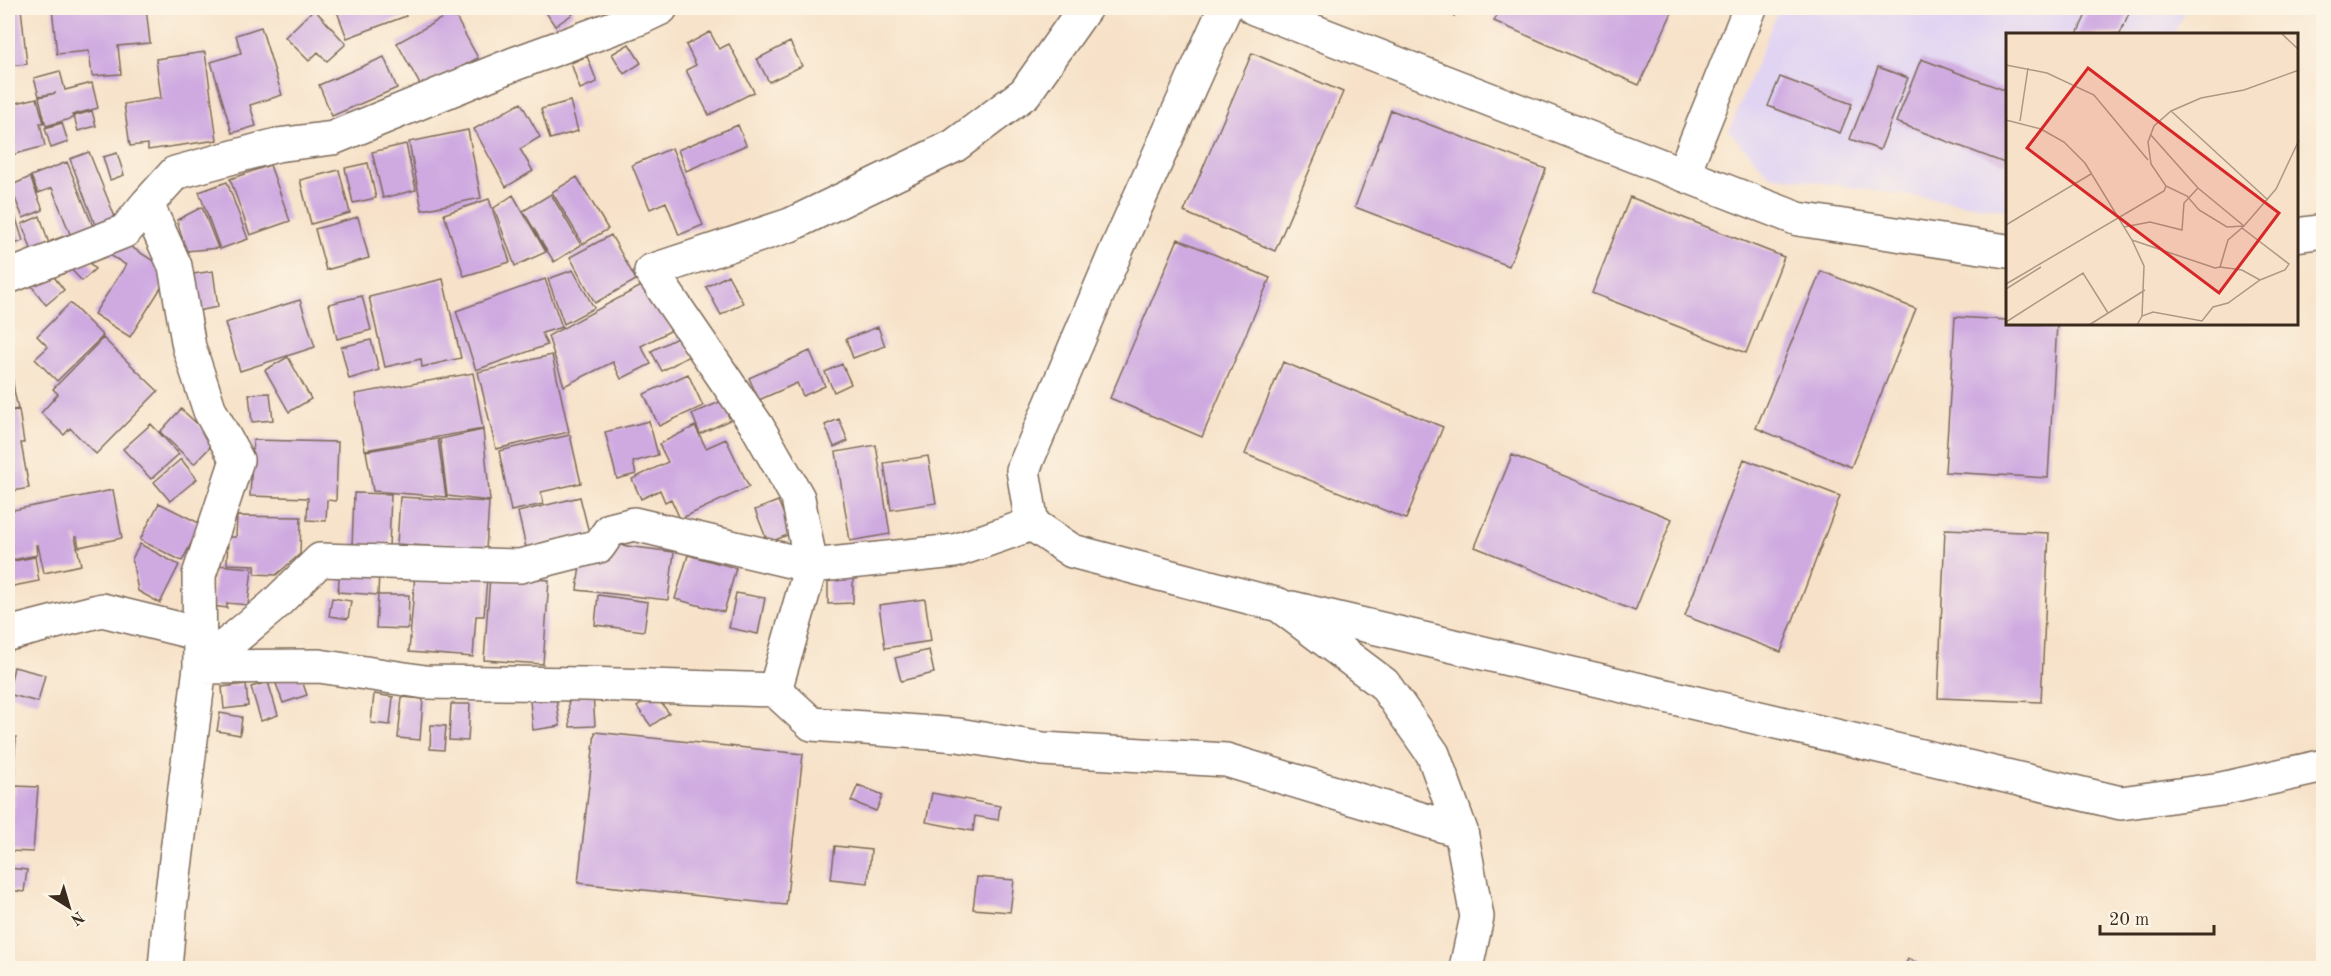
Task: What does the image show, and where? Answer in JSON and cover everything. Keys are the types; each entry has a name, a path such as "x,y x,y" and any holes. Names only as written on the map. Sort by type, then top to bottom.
{"street":[{"path":"8,277 125,231 175,173 278,145 333,138 514,64 640,18 661,8"},
{"path":"775,690 811,566 798,498 757,426 651,271 790,225 954,146 1025,93 1085,8"},
{"path":"1225,8 1119,244 1023,470 1032,524 1072,551 1279,604 1764,721 2121,803 2221,789 2324,766"},
{"path":"1254,8 1798,219 2006,251"},
{"path":"1683,174 1750,8"},
{"path":"147,204 175,266 189,347 210,411 237,460 199,576 200,667 171,900 165,969"},
{"path":"2298,235 2324,231"},
{"path":"200,667 272,607 320,560 520,566 599,546 610,530 634,524 811,566 955,551 1032,524"},
{"path":"1279,604 1384,684 1432,754 1461,831 1477,917 1466,969"},
{"path":"8,634 102,610 200,634"},
{"path":"200,667 319,666 425,682 775,690 812,724 958,735 1043,749 1226,760 1461,831"}],"shaded area":[{"path":"1779,8 2186,8 2174,33 2006,33 2006,210 1769,175 1729,131"}],"building":[{"path":"8,8 21,8 27,64 8,66"},
{"path":"52,8 146,8 150,43 118,46 121,74 92,76 89,51 57,54"},
{"path":"402,8 406,16 347,38 336,9"},
{"path":"543,8 571,8 574,13 555,26"},
{"path":"1433,8 1458,8 1454,16"},
{"path":"1500,8 1674,8 1639,85 1494,21"},
{"path":"2089,8 2131,8 2120,33 2077,33"},
{"path":"314,9 346,44 327,61 318,52 309,61 285,37"},
{"path":"453,12 478,58 422,88 397,43"},
{"path":"261,27 282,95 250,105 256,126 232,133 211,62 241,53 236,35"},
{"path":"710,32 719,49 729,44 754,92 709,115 686,70 696,65 686,45"},
{"path":"790,42 802,66 769,82 757,59"},
{"path":"629,44 641,63 624,74 612,54"},
{"path":"205,52 217,140 148,150 148,144 130,146 124,104 161,98 156,59"},
{"path":"1252,53 1343,92 1275,251 1184,212"},
{"path":"587,56 597,82 580,89 571,63"},
{"path":"384,57 397,88 332,116 319,85"},
{"path":"1921,59 2006,91 2006,164 1896,122"},
{"path":"1878,67 1908,78 1880,150 1850,139"},
{"path":"60,71 65,90 92,83 98,108 72,115 73,118 46,126 39,97 56,93 39,96 34,78"},
{"path":"1780,77 1852,104 1840,133 1768,106"},
{"path":"37,98 44,123 40,123 45,146 8,156 8,105"},
{"path":"570,101 578,131 550,139 541,109"},
{"path":"521,103 540,137 520,149 533,171 506,187 474,129"},
{"path":"1391,110 1546,169 1509,266 1355,207"},
{"path":"92,111 96,126 78,131 74,116"},
{"path":"62,123 68,142 51,148 45,128"},
{"path":"738,125 746,145 686,171 678,150"},
{"path":"468,130 481,198 422,210 409,142"},
{"path":"406,144 416,190 383,198 372,152"},
{"path":"672,148 703,225 679,235 666,202 650,209 632,165"},
{"path":"89,152 119,227 99,235 70,159"},
{"path":"117,153 124,175 110,180 103,157"},
{"path":"67,162 97,236 55,252 51,241 70,234 52,188 38,193 31,176"},
{"path":"368,163 376,198 353,203 345,168"},
{"path":"270,165 290,221 250,235 230,179"},
{"path":"339,170 350,213 311,224 300,180"},
{"path":"30,177 43,210 23,218 10,186"},
{"path":"577,177 608,229 583,244 552,192"},
{"path":"227,182 248,239 220,249 199,192"},
{"path":"8,192 23,241 8,246"},
{"path":"551,194 581,245 554,262 523,211"},
{"path":"513,195 546,252 515,266 494,208"},
{"path":"1630,197 1784,257 1746,353 1592,293"},
{"path":"489,199 510,262 464,276 444,214"},
{"path":"202,207 218,248 186,251 177,220"},
{"path":"40,216 50,247 33,254 22,224"},
{"path":"358,217 369,258 326,270 315,229"},
{"path":"611,235 636,280 595,303 570,257"},
{"path":"117,238 171,272 130,337 94,314 126,265 107,253"},
{"path":"1178,239 1270,278 1202,437 1110,398"},
{"path":"81,253 95,269 82,281 67,265"},
{"path":"45,265 64,290 46,305 26,279"},
{"path":"573,270 594,308 564,324 548,279"},
{"path":"213,271 218,307 192,312 187,275"},
{"path":"1821,271 1916,309 1851,467 1756,428"},
{"path":"728,275 743,303 721,315 706,287"},
{"path":"443,279 461,358 422,367 421,359 385,367 369,297"},
{"path":"545,279 562,327 542,333 547,345 476,370 456,311"},
{"path":"645,284 672,330 641,346 651,364 621,379 613,362 564,386 548,336"},
{"path":"362,296 371,330 337,339 329,304"},
{"path":"300,300 315,347 240,371 225,323"},
{"path":"70,303 103,336 57,381 35,359 48,347 37,336"},
{"path":"1955,317 2006,320 2006,326 2057,326 2048,478 1945,472"},
{"path":"878,327 885,346 853,358 846,339"},
{"path":"681,336 691,355 662,371 651,351"},
{"path":"103,338 158,391 96,454 70,428 64,435 41,413 58,394 53,389"},
{"path":"371,340 379,370 349,379 341,347"},
{"path":"810,351 825,386 803,396 797,383 759,400 749,378"},
{"path":"552,355 569,432 496,449 478,372"},
{"path":"288,357 311,399 289,412 265,370"},
{"path":"1283,362 1443,427 1406,519 1245,454"},
{"path":"842,364 851,384 834,392 825,372"},
{"path":"11,370 14,389 8,390 8,371"},
{"path":"473,373 483,429 365,450 355,394"},
{"path":"688,374 703,406 659,426 644,394"},
{"path":"14,390 18,409 8,411 8,391"},
{"path":"270,393 273,420 252,422 249,394"},
{"path":"722,401 730,420 700,434 692,414"},
{"path":"181,409 216,441 194,464 160,432"},
{"path":"19,410 24,443 21,443 29,488 8,492 8,411"},
{"path":"839,419 848,441 834,447 825,425"},
{"path":"649,421 658,455 633,462 636,474 617,479 605,432"},
{"path":"151,424 179,454 151,479 123,449"},
{"path":"695,426 706,448 726,439 749,487 680,519 671,499 665,502 660,490 641,499 632,479 668,462 659,444"},
{"path":"483,430 490,501 447,496 440,439"},
{"path":"570,435 581,483 541,492 543,504 511,511 499,451"},
{"path":"438,439 446,497 373,491 366,451"},
{"path":"253,440 338,442 336,501 327,500 326,521 307,520 308,498 250,496"},
{"path":"876,445 890,534 850,541 836,452"},
{"path":"1512,455 1672,519 1635,611 1475,547"},
{"path":"928,456 936,503 891,510 884,463"},
{"path":"181,459 197,479 170,501 154,482"},
{"path":"1744,459 1840,496 1781,652 1685,616"},
{"path":"113,490 122,538 79,547 77,537 75,537 81,565 44,573 38,545 36,545 37,555 8,561 8,511"},
{"path":"354,493 391,494 389,549 352,548"},
{"path":"400,497 489,502 486,550 397,544"},
{"path":"580,497 591,541 528,556 518,512"},
{"path":"778,501 792,533 768,543 755,510"},
{"path":"159,503 201,524 182,561 140,540"},
{"path":"237,516 301,517 300,554 276,575 255,574 255,565 227,564 228,537 236,537"},
{"path":"1945,529 2049,533 2041,702 1938,698"},
{"path":"140,544 179,565 160,603 138,591 132,559"},
{"path":"611,544 674,552 668,600 577,590 581,555 609,558"},
{"path":"688,555 736,568 724,612 675,599"},
{"path":"35,557 39,581 8,587 8,562"},
{"path":"216,565 252,568 248,605 227,603 227,608 212,606"},
{"path":"340,567 379,570 378,595 338,592"},
{"path":"415,573 487,578 484,616 476,616 473,657 409,652"},
{"path":"490,576 549,580 543,664 484,660"},
{"path":"828,576 853,576 853,603 828,604"},
{"path":"736,593 765,598 758,634 729,628"},
{"path":"378,595 409,595 408,629 376,628"},
{"path":"598,595 648,602 644,631 595,625"},
{"path":"332,598 351,601 348,619 329,616"},
{"path":"925,599 931,641 885,648 879,605"},
{"path":"929,650 934,673 901,681 895,658"},
{"path":"14,667 45,675 38,702 8,694"},
{"path":"299,672 307,695 283,703 275,681"},
{"path":"268,682 278,715 261,721 251,687"},
{"path":"246,684 248,706 224,709 222,687"},
{"path":"374,694 393,697 390,725 371,723"},
{"path":"593,694 595,726 570,727 568,697"},
{"path":"654,694 669,713 651,726 637,707"},
{"path":"402,697 423,699 420,740 398,738"},
{"path":"556,697 560,726 533,730 530,701"},
{"path":"451,704 470,704 468,741 449,740"},
{"path":"220,713 242,717 240,735 217,731"},
{"path":"431,725 446,726 444,750 430,749"},
{"path":"595,732 803,754 786,905 578,883"},
{"path":"8,736 16,737 9,829 8,829"},
{"path":"858,785 883,795 876,811 851,801"},
{"path":"15,786 38,787 33,852 10,851"},
{"path":"932,793 1000,806 998,820 975,816 973,831 926,822"},
{"path":"835,846 871,850 868,883 831,879"},
{"path":"8,868 27,870 24,892 8,890"},
{"path":"977,877 1014,880 1010,912 973,909"},
{"path":"8,896 11,896 9,929 8,928"},
{"path":"1908,959 1932,968 1904,968"}]}
